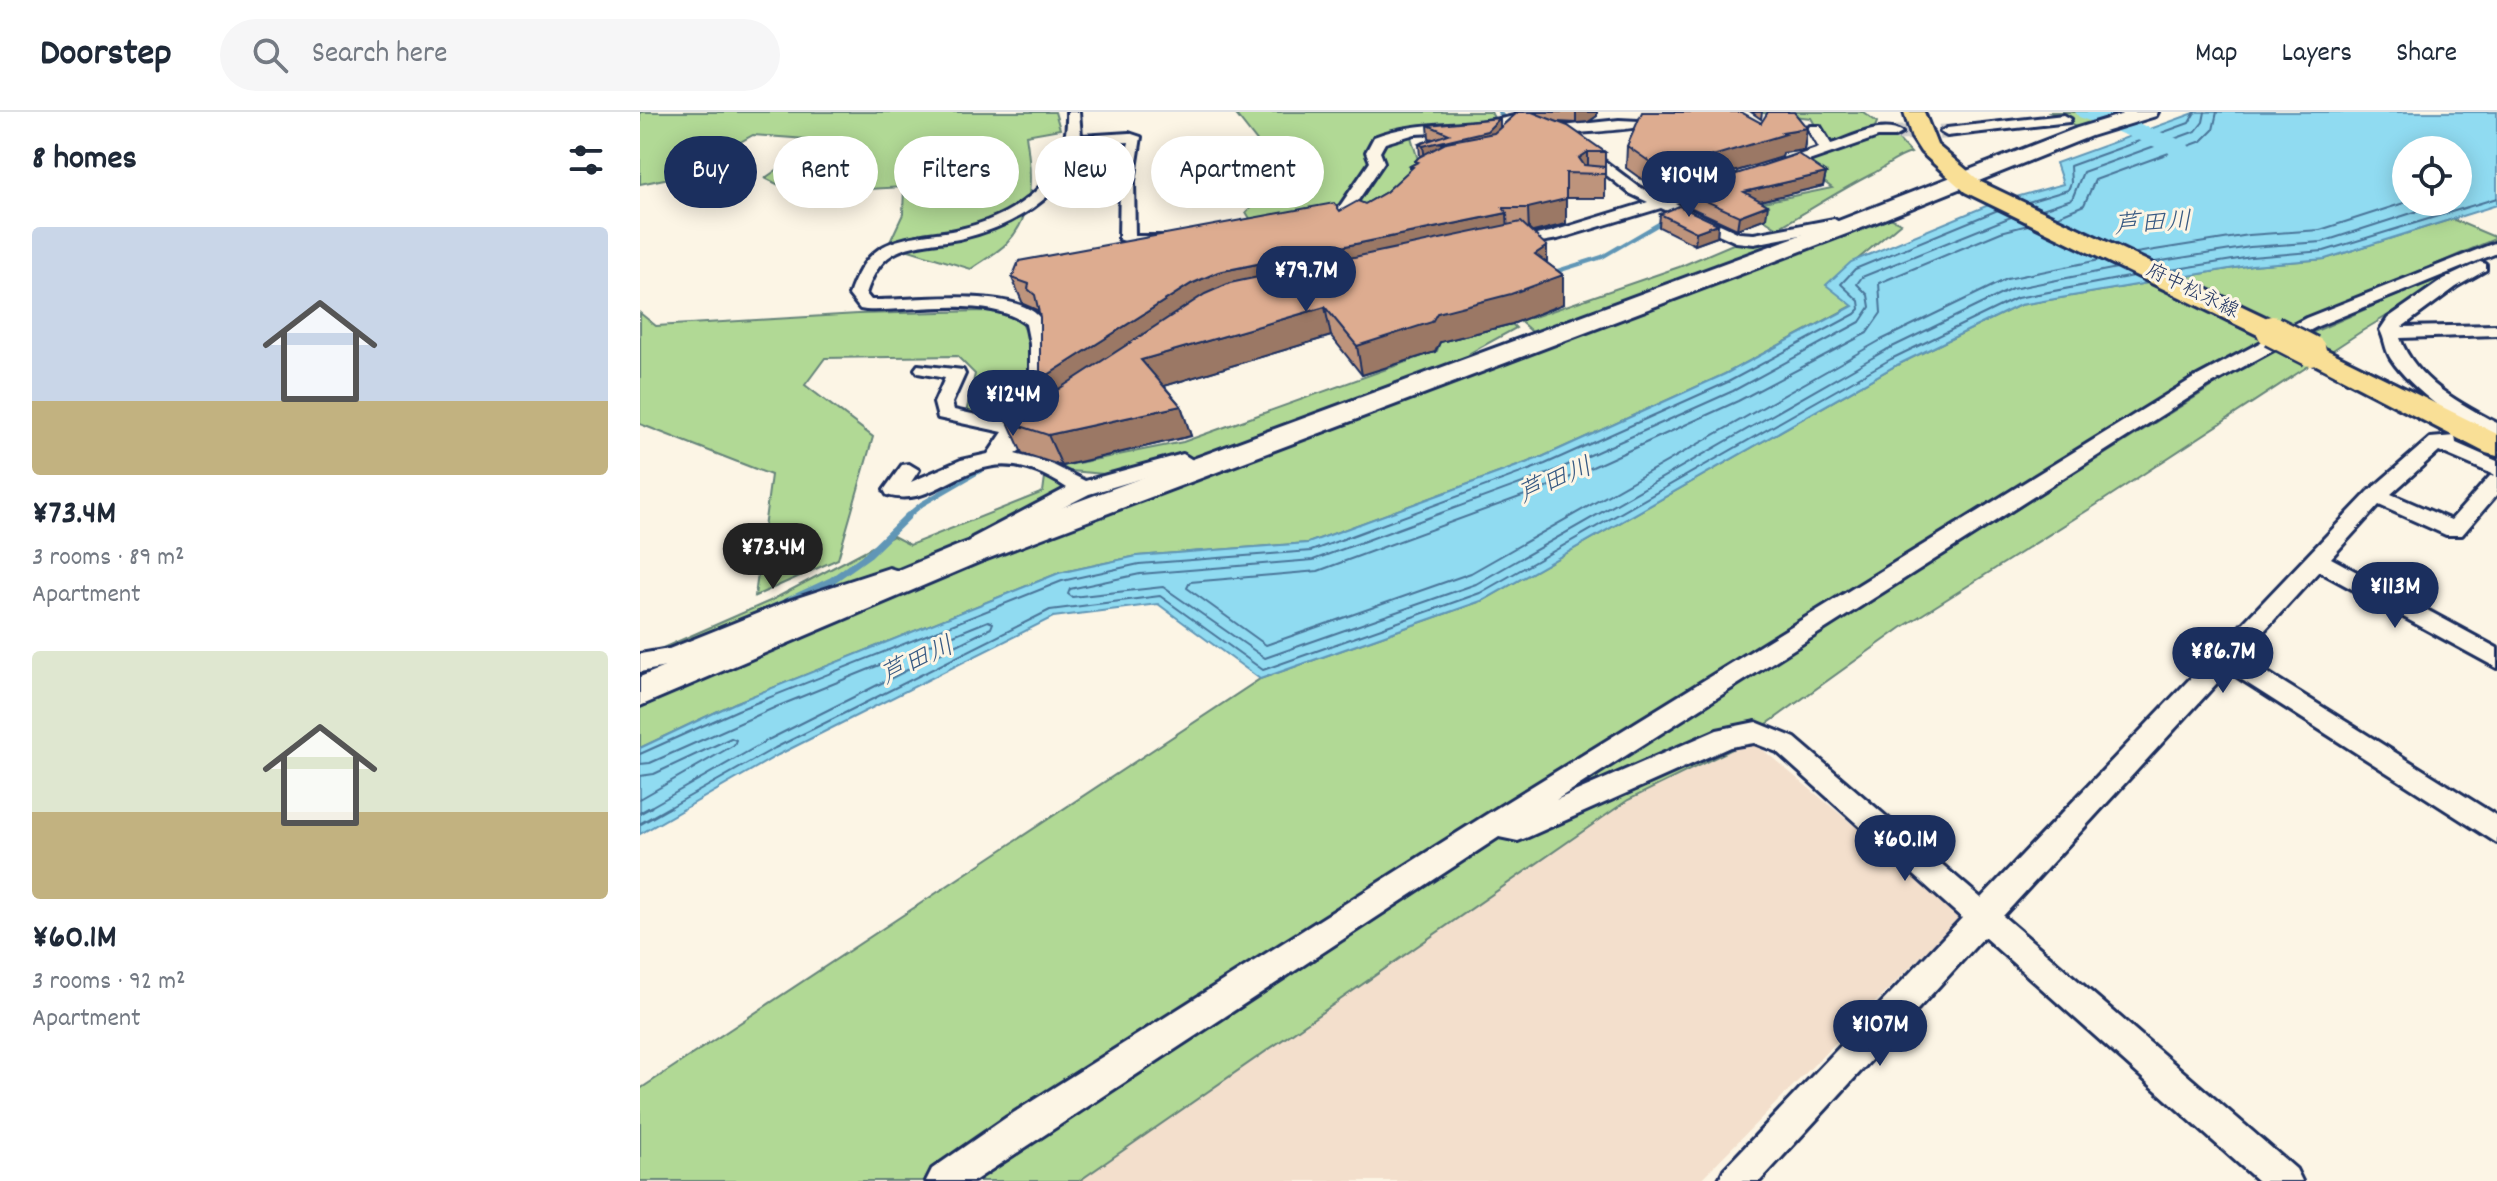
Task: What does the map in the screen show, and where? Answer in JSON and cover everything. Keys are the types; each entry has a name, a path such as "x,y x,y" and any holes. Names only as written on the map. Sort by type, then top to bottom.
{"main road":[{"name":"府中松永線","path":"1914,112 1920,137 1930,152 1968,183 2311,351 2494,436"}],"street":[{"path":"1073,112 1076,125 1074,136"},
{"path":"2050,112 2074,126"},
{"path":"1947,132 2074,126 2134,114"},
{"path":"1503,138 1516,120"},
{"path":"1300,220 1345,209 1373,172 1377,162 1373,152 1379,140 1393,133 1426,127 1480,128 1516,120"},
{"path":"1639,125 1552,124 1634,190 1736,237 1754,239 1834,224 1841,228"},
{"path":"640,692 968,554 1968,183 2074,126"},
{"path":"1754,174 1827,150 1883,127"},
{"path":"1815,129 1827,150"},
{"path":"1491,249 1553,236 1724,183"},
{"path":"1603,184 1617,185 1625,194 1663,201"},
{"path":"1035,200 997,221 962,234 891,248 865,272 857,295 866,305 1009,307 1034,322 1039,344 1040,428"},
{"path":"1127,208 1127,239 1143,243 1185,239"},
{"path":"944,1181 1019,1129 1494,824 2199,383 2312,322 2497,247"},
{"path":"2494,436 2412,374 2391,344 2389,330 2394,322 2450,283 2497,258"},
{"path":"1009,307 1016,289"},
{"path":"2389,330 2411,333 2497,330"},
{"path":"924,369 956,374 943,403 945,414 1015,429 995,458"},
{"path":"995,458 1062,413"},
{"path":"1736,1181 2376,496 2443,441 2497,469"},
{"path":"909,470 894,490 904,493 967,464 995,458 1035,464 1063,475 1082,489"},
{"path":"968,554 983,540 1082,489 1183,460 1197,469"},
{"path":"2376,496 2454,530 2497,481"},
{"path":"2316,560 2497,659"},
{"path":"640,663 672,658 799,606 889,576 902,581"},
{"path":"2225,657 2497,831"},
{"path":"1494,824 1518,829 1726,737 1756,732 1786,745 2284,1181"}],"shaded area":[{"path":"1751,740 1962,915 1699,1181 1079,1181 1628,800"}],"green space":[{"path":"640,112 1055,112 1060,129 1026,135 1030,178 1023,219 1007,243 971,269 889,244 903,208 1019,208 1019,136 894,136 894,188 878,188 878,136 664,136 664,179 640,184"},
{"path":"1234,112 1491,112 1497,124 1480,128 1408,127 1419,163 1368,211 1257,230 1246,212 1250,208 1324,208 1324,136 1253,136"},
{"path":"1755,112 1863,112 1877,122 1873,132 1829,149 1811,118"},
{"path":"2050,112 2149,112 2084,132"},
{"path":"1879,136 1895,136 1911,153 1778,228 1750,210 1707,223 1698,218 1738,204 1744,206 1832,188 1800,163"},
{"path":"1888,217 1901,223 1827,285 1854,305 1725,374 1542,457 1308,543 1137,556 1059,573 735,703 640,748 640,705 795,625"},
{"path":"2452,219 2497,238 2272,335 2104,433 1498,808 924,1181 640,1181 640,1089 1260,679 1484,600 1895,366 2020,305 2252,265 2325,259"},
{"path":"1822,231 1537,336 1516,318 1531,318 1679,267 1740,241"},
{"path":"2484,257 2362,331 1901,628 1767,724 1751,740 1628,800 1079,1181 977,1181 1475,850 2264,354"},
{"path":"984,311 1018,315 1032,344 1032,423 966,413 975,374 957,356 825,358 805,385 873,437 838,559 755,596 771,475 640,424 640,313 656,326 858,314"},
{"path":"1512,324 1516,328 1470,353 1462,370 1229,449 1179,461 1197,469 668,658 640,658 770,601 893,536 910,545 1043,492 1045,477 1082,489 1167,464 1104,474 1048,469 1183,442 1437,351 1440,342"}],"water":[{"name":"芦田川","path":"2197,112 2497,112 2497,205 2472,213 2472,136 2392,136 2392,216 2462,216 2325,259 2252,265 2020,305 1895,366 1484,600 1260,679 1158,604 1053,617 778,755 640,834 640,748 735,703 1059,573 1137,556 1308,543 1542,457 1725,374 1853,306 1826,285 1851,262 1991,204 2063,184 2056,163"}],"building":[{"path":"1518,112 1532,112 1568,126 1605,152 1588,152 1579,158 1584,165 1605,167 1605,174 1566,173 1566,199 1528,208 1503,208 1507,213 1218,272 1191,284 1040,380 1040,317 1035,295 1028,289 1029,284 1012,278 1019,261 1307,208 1324,208 1324,205 1334,203 1340,211 1358,201 1365,204 1386,192 1413,167 1410,166 1418,162 1415,161 1419,157 1444,144 1441,143 1494,133"},
{"path":"1642,112 1741,112 1761,123 1768,112 1794,112 1807,128 1782,132 1786,134 1663,171 1627,146"},
{"path":"1500,118 1487,131 1423,146 1419,144 1449,134 1428,125"},
{"path":"1798,154 1826,173 1744,192 1768,205 1739,216 1684,191"},
{"path":"1679,206 1718,224 1696,232 1660,214"},
{"path":"1521,222 1547,246 1535,254 1563,275 1511,294 1437,313 1432,322 1357,346 1325,307 1141,360 1181,406 1048,435 1008,422 1205,294 1230,283"}],"waterway":[{"path":"1499,112 1504,118"},
{"path":"2087,112 2177,147 2188,162"},
{"path":"1597,155 1612,167"},
{"path":"1551,273 1602,257 1669,218"},
{"path":"905,518 922,504 991,464"},
{"path":"773,608 831,581 869,554 908,516"}],"tunnel":[{"path":"1895,133 1947,132"}]}
